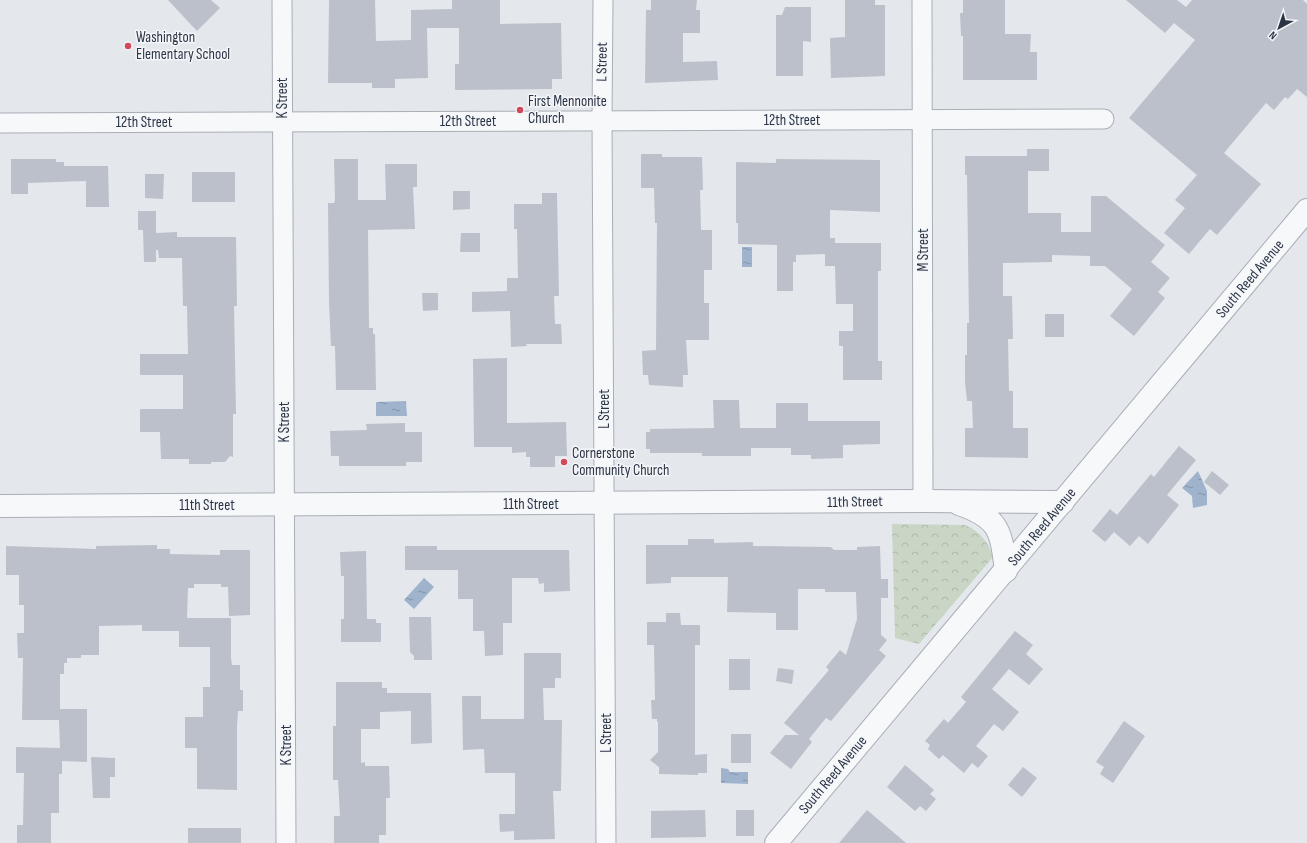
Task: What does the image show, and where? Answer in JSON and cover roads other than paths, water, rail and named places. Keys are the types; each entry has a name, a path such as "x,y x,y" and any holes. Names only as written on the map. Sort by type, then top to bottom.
{"street":[{"name":"K Street","path":"282,0 286,843"},
{"name":"L Street","path":"603,0 602,120 606,843"},
{"name":"M Street","path":"922,0 923,501"},
{"name":"12th Street","path":"0,123 1104,119"},
{"name":"South Reed Avenue","path":"776,843 1006,571 1307,210"},
{"name":"11th Street","path":"0,506 604,504 923,501 1063,502"},
{"path":"950,502 981,513 996,526 1003,543 1006,571"}],"water":[{"path":"742,247 752,247 752,267 742,267"},
{"path":"406,401 407,416 376,416 376,402"},
{"path":"1198,471 1207,491 1207,505 1193,508 1192,496 1182,488"},
{"path":"424,578 434,587 414,609 404,600"},
{"path":"721,768 728,769 730,772 748,772 748,784 721,783"}],"place":[{"name":"Washington Elementary School","path":"128,46"},
{"name":"First Mennonite Church","path":"520,110"},
{"name":"Cornerstone Community Church","path":"564,462"}]}
